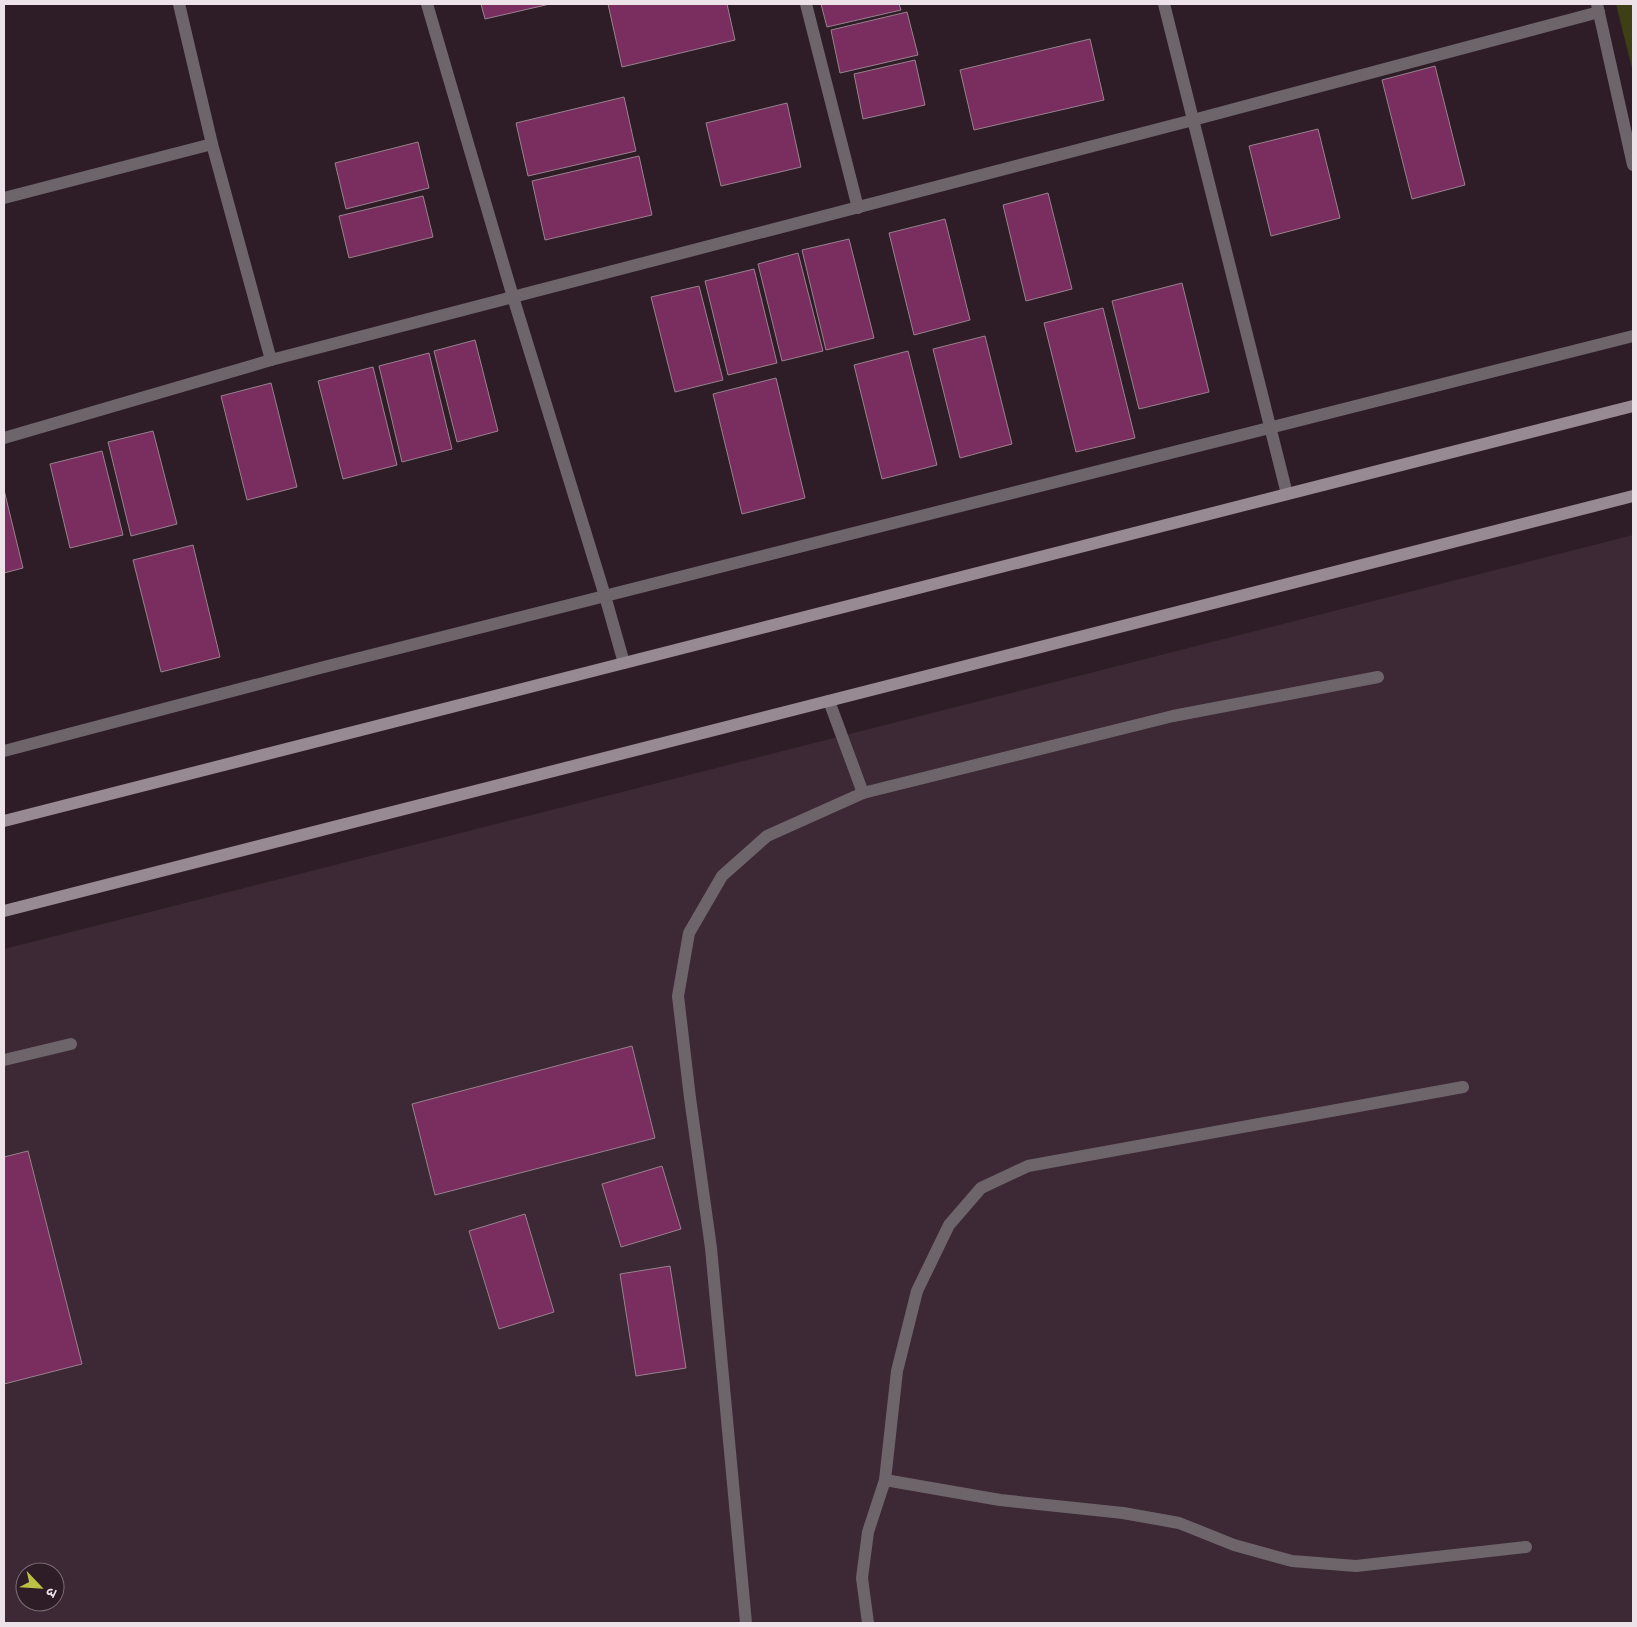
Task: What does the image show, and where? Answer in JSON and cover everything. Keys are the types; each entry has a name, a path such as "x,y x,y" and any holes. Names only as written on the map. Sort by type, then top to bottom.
{"main road":[{"path":"4,821 1633,406"},
{"path":"4,911 1633,496"}],"street":[{"path":"179,4 212,144 271,360"},
{"path":"427,4 513,297 624,663"},
{"path":"806,4 858,208"},
{"path":"1164,4 1288,494"},
{"path":"4,438 271,360 1193,120 1598,8 1633,165"},
{"path":"4,198 212,144"},
{"path":"4,751 329,665 1633,336"},
{"path":"746,1623 711,1248 678,996 690,933 722,876 767,836 863,793 1173,716 1378,677"},
{"path":"829,701 863,793"},
{"path":"4,1060 71,1044"},
{"path":"868,1623 862,1578 868,1532 885,1480 897,1371 917,1291 949,1226 980,1188 1028,1166 1463,1088"},
{"path":"885,1480 1000,1500 1123,1513 1180,1522 1234,1545 1292,1561 1356,1566 1526,1546"}],"shaded area":[{"path":"1616,4 1633,4 1633,72"},
{"path":"1633,535 1633,1623 4,1623 4,949"}],"building":[{"path":"481,4 550,4 485,19"},
{"path":"608,4 727,4 735,40 622,67"},
{"path":"821,4 899,4 901,10 827,27"},
{"path":"907,12 918,55 840,73 831,30"},
{"path":"1090,39 1104,100 974,130 960,70"},
{"path":"915,60 925,105 863,119 854,74"},
{"path":"1435,66 1465,185 1412,199 1382,80"},
{"path":"624,97 636,151 528,176 516,123"},
{"path":"787,103 801,167 721,186 706,123"},
{"path":"1318,129 1340,218 1271,236 1249,146"},
{"path":"418,142 429,188 346,209 335,163"},
{"path":"639,156 652,215 545,240 532,181"},
{"path":"1048,193 1072,289 1026,301 1003,205"},
{"path":"423,196 433,237 349,258 339,216"},
{"path":"945,219 970,320 914,335 889,233"},
{"path":"849,239 874,338 826,350 802,250"},
{"path":"798,253 823,351 782,361 758,264"},
{"path":"754,269 777,363 728,375 705,281"},
{"path":"1182,283 1209,392 1139,409 1112,301"},
{"path":"699,286 723,380 675,392 651,297"},
{"path":"1103,308 1135,438 1076,452 1044,323"},
{"path":"985,336 1012,444 960,458 933,349"},
{"path":"475,340 498,431 457,442 434,351"},
{"path":"908,351 937,465 882,479 854,365"},
{"path":"429,353 452,449 402,462 379,366"},
{"path":"373,367 397,465 343,479 318,381"},
{"path":"776,378 805,498 742,514 713,394"},
{"path":"271,383 297,487 247,500 221,396"},
{"path":"153,431 177,524 131,536 108,442"},
{"path":"102,451 123,535 70,548 50,464"},
{"path":"4,490 23,568 4,573"},
{"path":"193,545 220,657 161,672 133,560"},
{"path":"632,1046 655,1138 435,1195 412,1104"},
{"path":"28,1151 82,1364 4,1384 4,1157"},
{"path":"662,1166 681,1229 621,1247 602,1184"},
{"path":"525,1214 554,1312 499,1329 469,1231"},
{"path":"670,1266 686,1368 636,1376 620,1274"}]}
